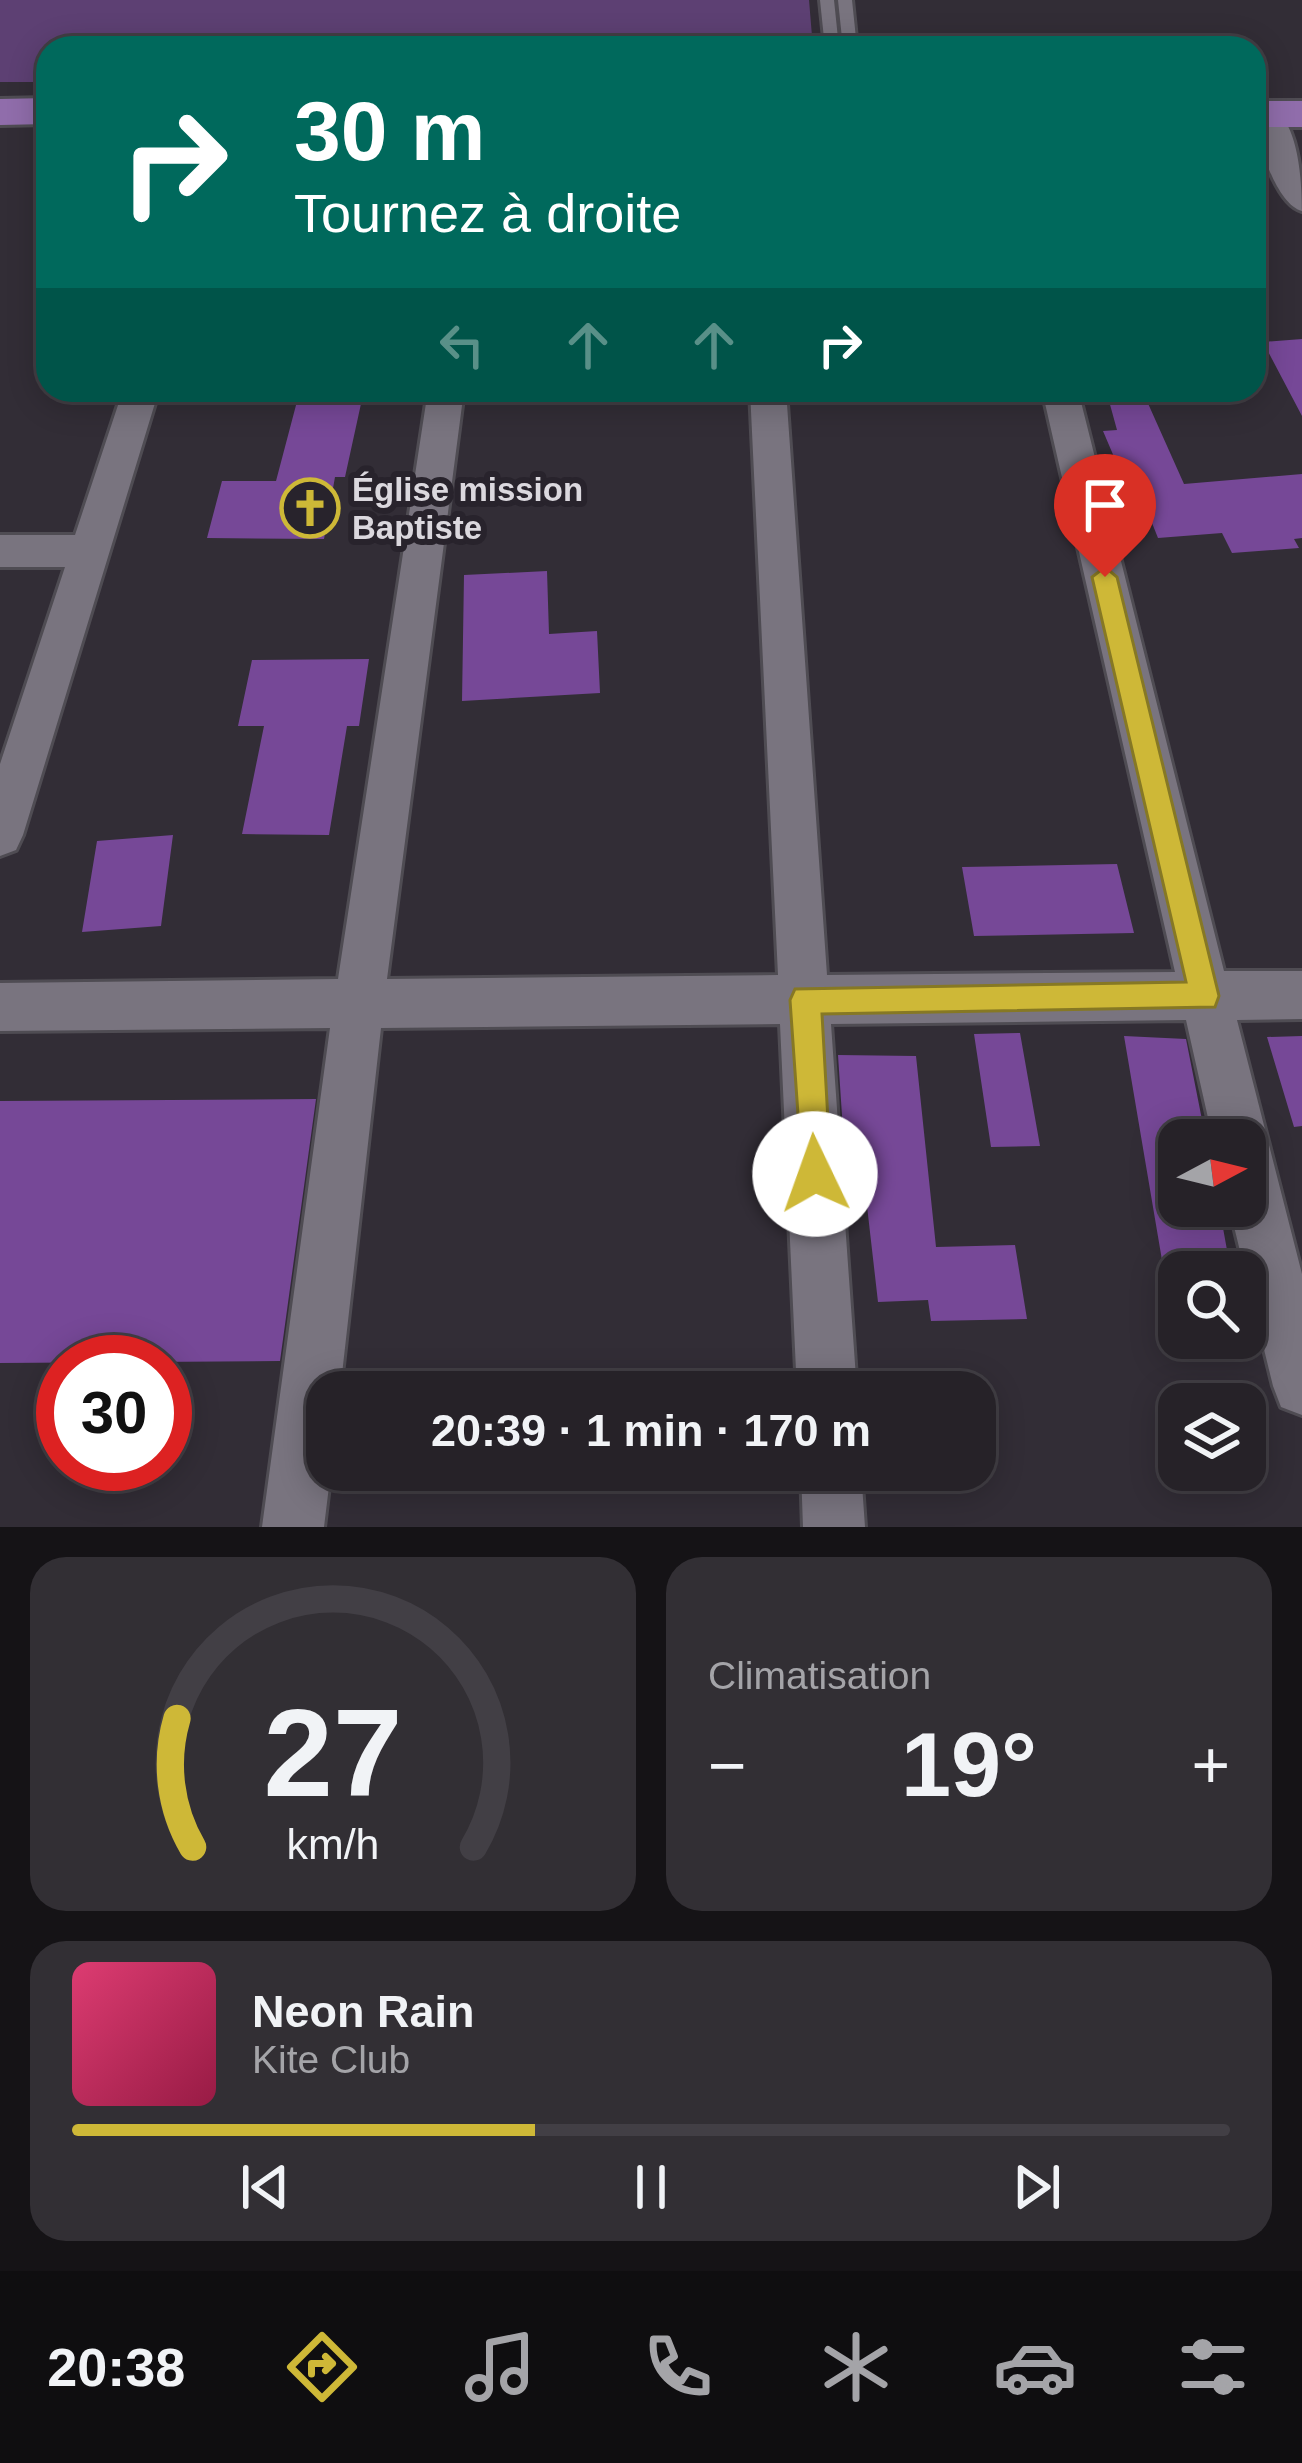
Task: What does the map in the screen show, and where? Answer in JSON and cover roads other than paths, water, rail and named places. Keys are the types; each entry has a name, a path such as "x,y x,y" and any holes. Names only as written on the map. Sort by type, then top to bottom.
{"main road":[{"path":"0,112 36,111"}],"street":[{"path":"1274,114 1302,201"},
{"path":"0,835 137,402"},
{"path":"293,1527 359,1004 444,402"},
{"path":"769,402 826,1371"},
{"path":"1063,402 1235,1119"},
{"path":"0,551 90,551"},
{"path":"0,1006 1302,995"},
{"path":"1262,1227 1302,1386"},
{"path":"832,1491 834,1527"}],"lane":[{"path":"827,0 831,36"},
{"path":"845,0 849,36"}],"place":[{"name":"Église mission Baptiste","path":"310,508"}]}
